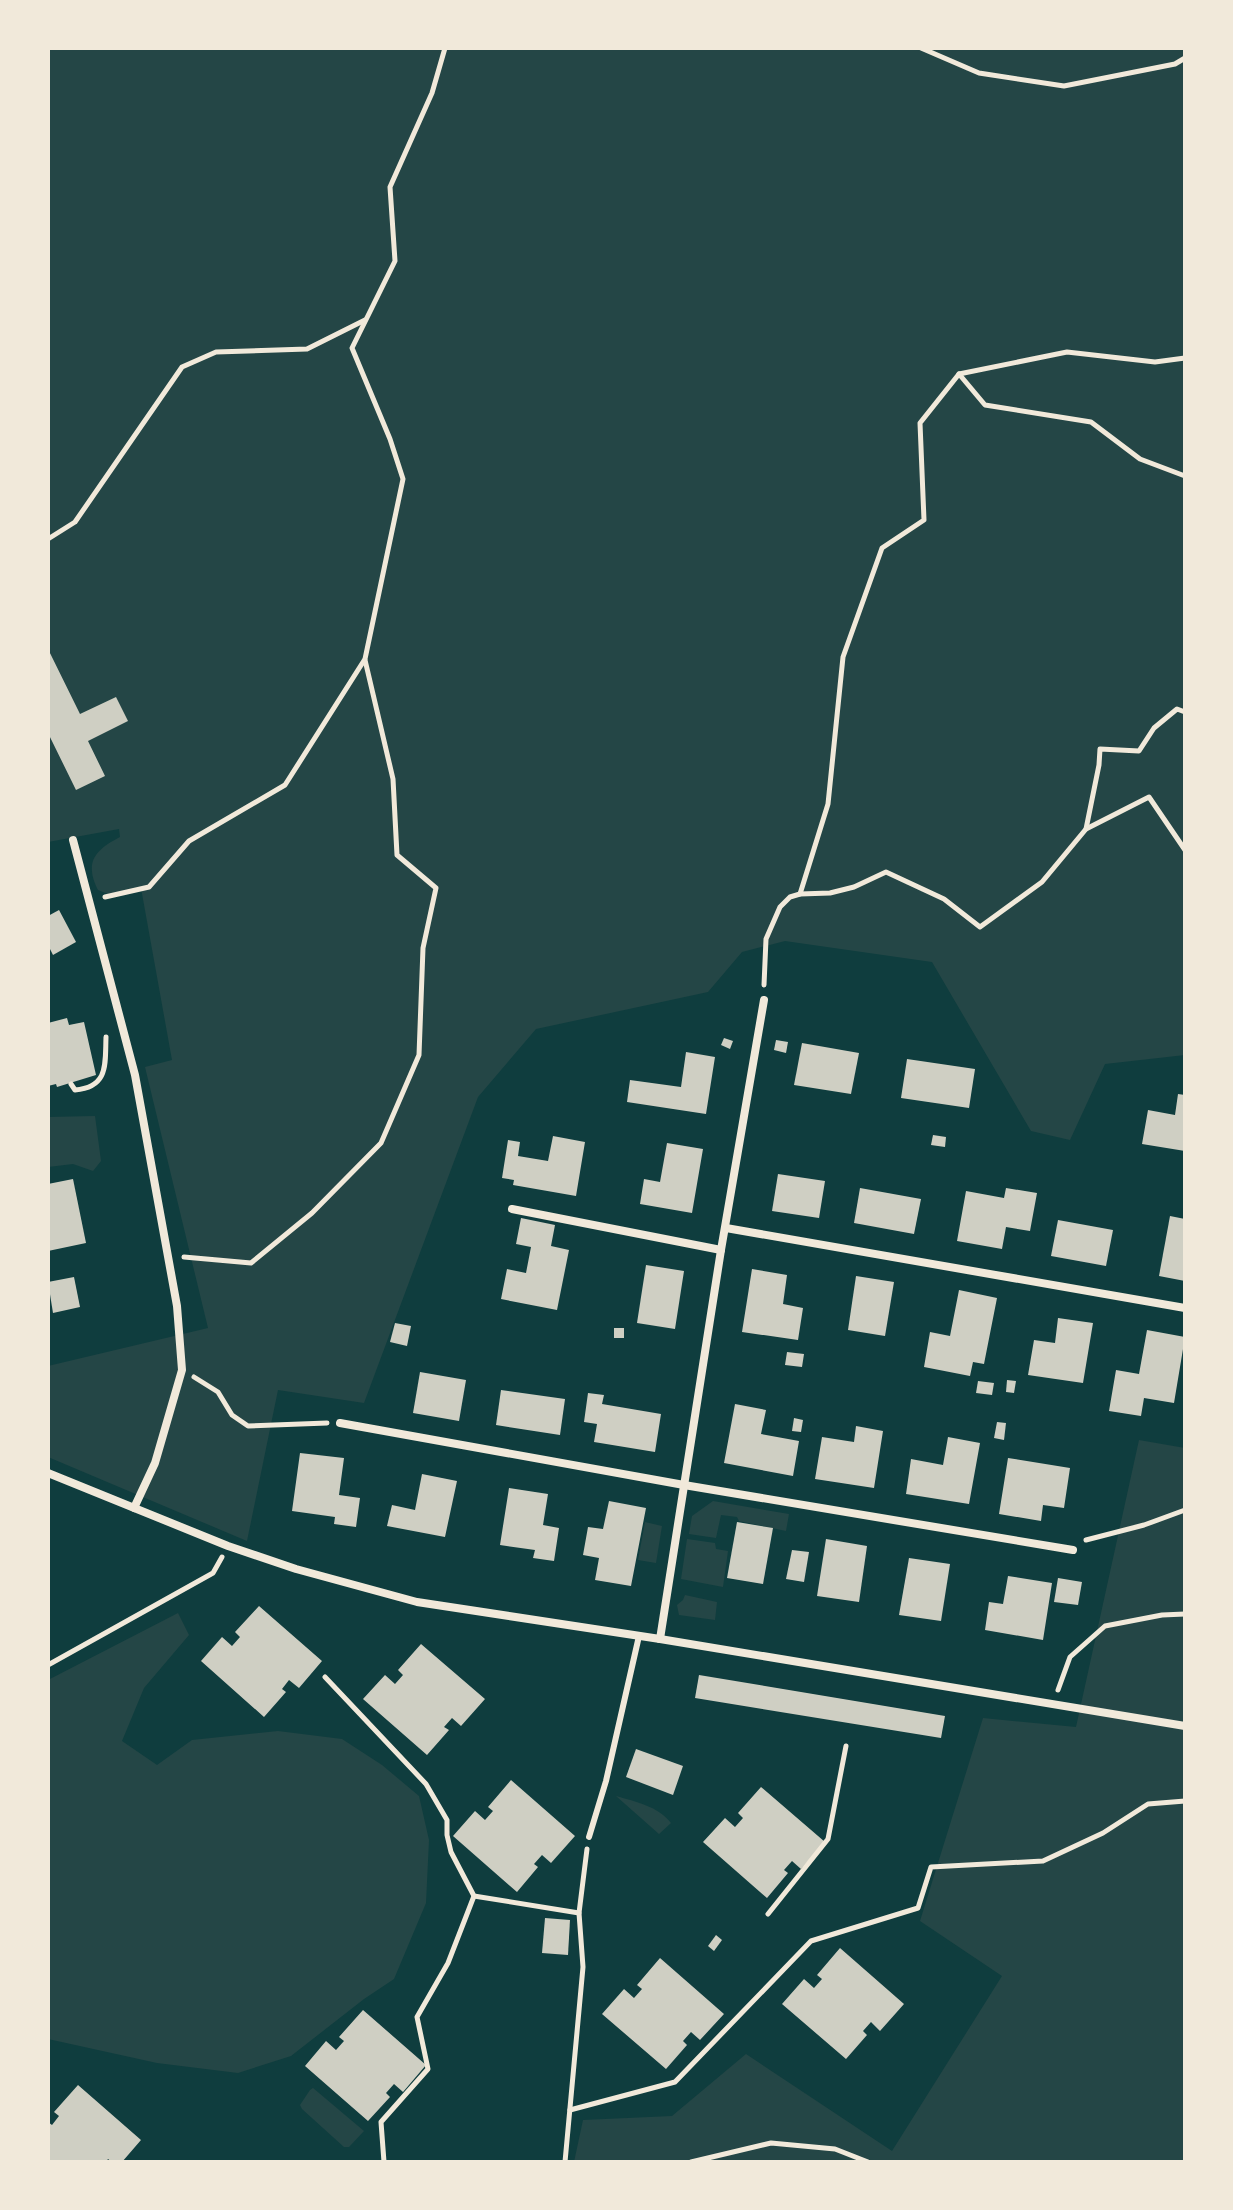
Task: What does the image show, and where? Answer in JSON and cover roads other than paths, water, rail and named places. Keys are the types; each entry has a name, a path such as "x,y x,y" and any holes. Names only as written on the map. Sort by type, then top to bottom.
{"street":[{"path":"73,840 135,1075 177,1306 182,1370 155,1463 134,1508"},
{"path":"660,1639 764,1000"},
{"path":"512,1209 721,1250"},
{"path":"726,1228 1185,1308"},
{"path":"340,1423 1073,1550"},
{"path":"48,1473 228,1546 296,1569 417,1602 1185,1726"}],"lane":[{"path":"589,1837 606,1781 639,1636"}]}
